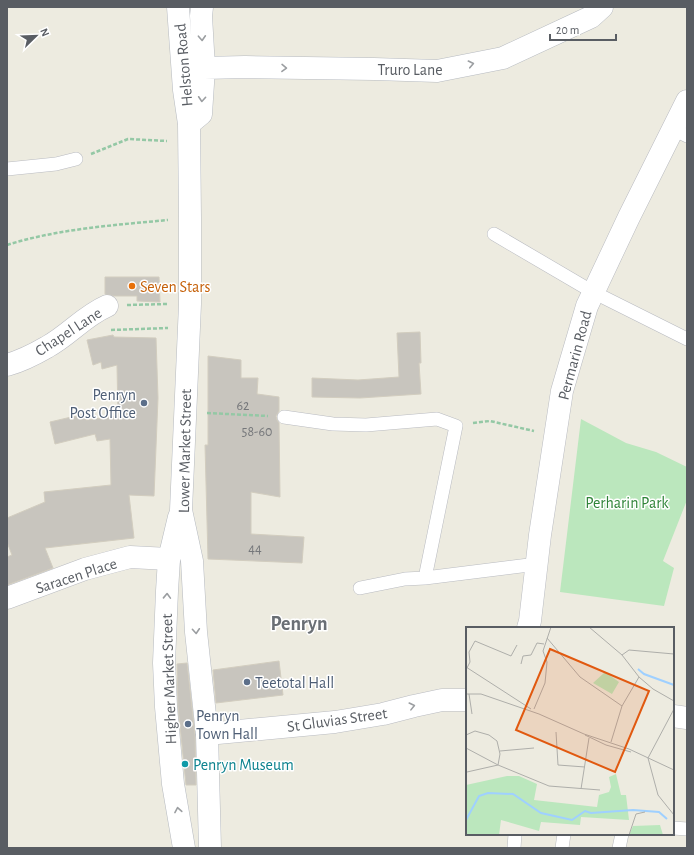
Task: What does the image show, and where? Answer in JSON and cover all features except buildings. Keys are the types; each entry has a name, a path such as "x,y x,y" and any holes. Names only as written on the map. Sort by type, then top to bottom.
{"street":[{"name":"Helston Road","path":"178,7 184,90 189,133"},
{"path":"189,133 200,114 204,68 201,16 202,7"},
{"name":"Truro Lane","path":"204,68 245,67 437,71 503,58 591,17 602,7"},
{"name":"Permarin Road","path":"528,627 562,391 587,306 628,217 680,133 687,101"},
{"name":"Lower Market Street","path":"189,133 190,304 181,510 192,561 196,632 207,734 210,848"},
{"name":"Chapel Lane","path":"7,365 48,347 82,320 107,306"},
{"name":"Higher Market Street","path":"181,510 170,559 164,663 166,707 173,784 184,848"},
{"name":"Saracen Place","path":"7,598 85,569 130,557 170,559"},
{"name":"St Gluvias Street","path":"207,734 334,722 383,714 442,700 466,700"},
{"path":"674,716 687,718"}],"lane":[{"path":"7,169 56,164 76,159"},
{"path":"494,234 593,292 687,339"},
{"path":"284,417 333,424 366,424 437,419 456,426 425,578"},
{"path":"360,588 405,579 425,578 537,564"},
{"path":"674,828 687,829"},
{"path":"514,848 516,835"},
{"path":"562,848 564,835"},
{"path":"619,848 622,835"}],"path":[{"path":"76,159 128,139 189,133"},
{"path":"7,245 46,236 118,225 190,218"},
{"path":"107,306 190,304"},
{"path":"109,330 188,328"},
{"path":"185,411 284,417"},
{"path":"456,426 490,421 556,435"}],"green space":[{"name":"Perharin Park","path":"581,419 626,443 656,452 687,467 687,500 663,561 674,568 664,606 560,592"}],"place":[{"name":"Seven Stars","path":"132,286"},
{"name":"Penryn Post Office","path":"144,403"},
{"name":"Teetotal Hall","path":"247,682"},
{"name":"Penryn Town Hall","path":"188,724"},
{"name":"Penryn Museum","path":"185,764"}],"district":[{"name":"Penryn","path":"299,623"}]}
